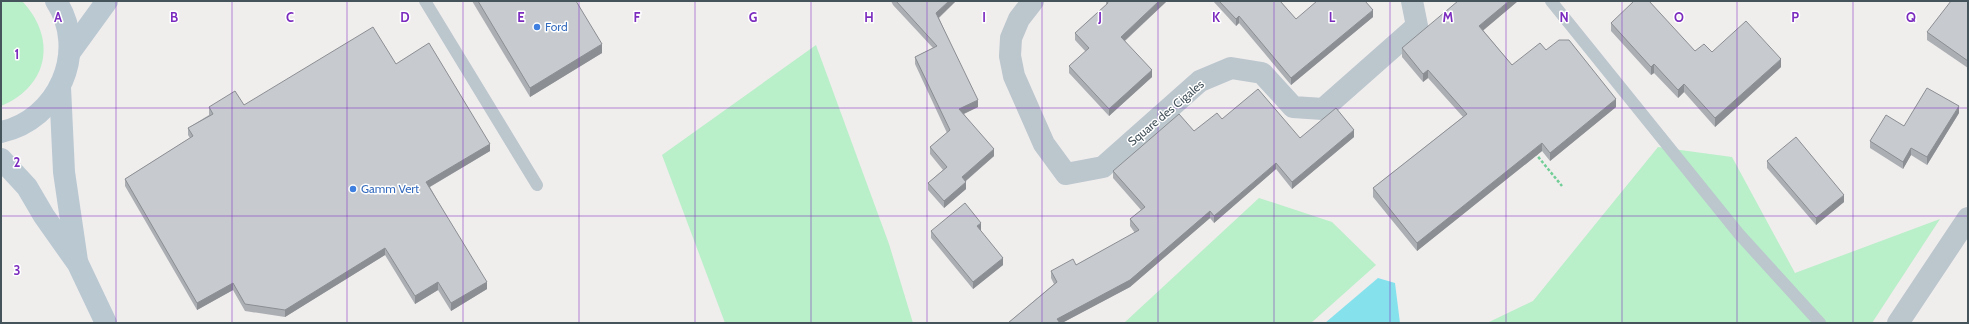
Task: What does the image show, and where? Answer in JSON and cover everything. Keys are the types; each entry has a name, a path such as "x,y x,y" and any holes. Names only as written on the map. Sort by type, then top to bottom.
{"main road":[{"path":"1,132 13,130 32,120 48,105 60,87 67,70 70,52 69,35 65,18 56,1"},
{"path":"70,52 107,1"},
{"path":"60,87 64,172 78,264"},
{"path":"1,159 26,187 44,216 78,264 106,323"}],"street":[{"name":"Square des Cigales","path":"1033,1 1019,19 1011,38 1010,56 1014,76 1044,144 1066,174 1103,167 1200,81 1231,68 1262,73 1293,107 1323,109 1417,26 1412,1"},
{"path":"1898,323 1968,218"}],"lane":[{"path":"425,1 537,185"},
{"path":"1551,1 1739,234 1820,323"}],"path":[{"path":"1532,150 1562,186"}],"green space":[{"path":"1,1 22,1 33,15 40,30 43,45 43,60 38,74 29,86 17,97 1,106"},
{"path":"816,45 889,244 913,323 725,323 662,155"},
{"path":"1658,147 1732,157 1795,273 1940,219 1872,323 1487,323 1533,301"},
{"path":"1259,198 1332,222 1376,265 1311,323 1124,323"}],"water":[{"path":"1378,278 1395,283 1400,323 1325,323"}],"building":[{"name":"Ford","path":"478,1 576,1 602,44 530,88"},
{"path":"896,1 949,1 936,13 978,100 959,109 994,149 962,177 966,182 944,201 928,183 947,167 930,147 950,130 915,57 937,46"},
{"path":"1107,1 1159,1 1121,37 1152,70 1109,109 1069,66 1089,48 1075,33 1108,3"},
{"path":"1219,1 1280,1 1296,19 1317,1 1365,1 1373,10 1291,78 1239,16 1236,19"},
{"path":"1458,1 1509,1 1479,26 1512,65 1540,43 1546,50 1559,40 1569,40 1616,99 1550,153 1542,143 1417,243 1373,188 1467,114 1428,70 1423,74 1402,48"},
{"path":"1634,1 1649,1 1695,51 1704,44 1712,52 1746,21 1781,59 1715,118 1684,84 1678,90 1654,64 1651,67 1611,23"},
{"path":"1951,1 1968,1 1968,61 1927,32"},
{"path":"373,27 396,64 429,43 490,144 426,182 487,282 451,303 438,282 415,296 385,248 285,310 245,304 233,283 197,303 125,179 193,136 188,128 213,114 209,107 235,91 244,105"},
{"path":"1927,88 1959,106 1927,157 1911,148 1903,162 1870,141 1886,115 1904,126"},
{"path":"1258,89 1300,138 1336,108 1354,130 1292,182 1276,163 1214,216 1210,211 1130,280 1057,319 1060,323 1008,323 1057,282 1051,271 1073,259 1076,265 1139,230 1130,219 1145,207 1113,171 1179,114 1194,131 1217,113 1222,119"},
{"path":"1796,137 1844,195 1816,218 1767,161"},
{"path":"965,203 981,223 977,226 1003,258 973,282 931,231"}],"place":[{"name":"Ford","path":"537,27"},
{"name":"Gamm Vert","path":"353,189"}]}
